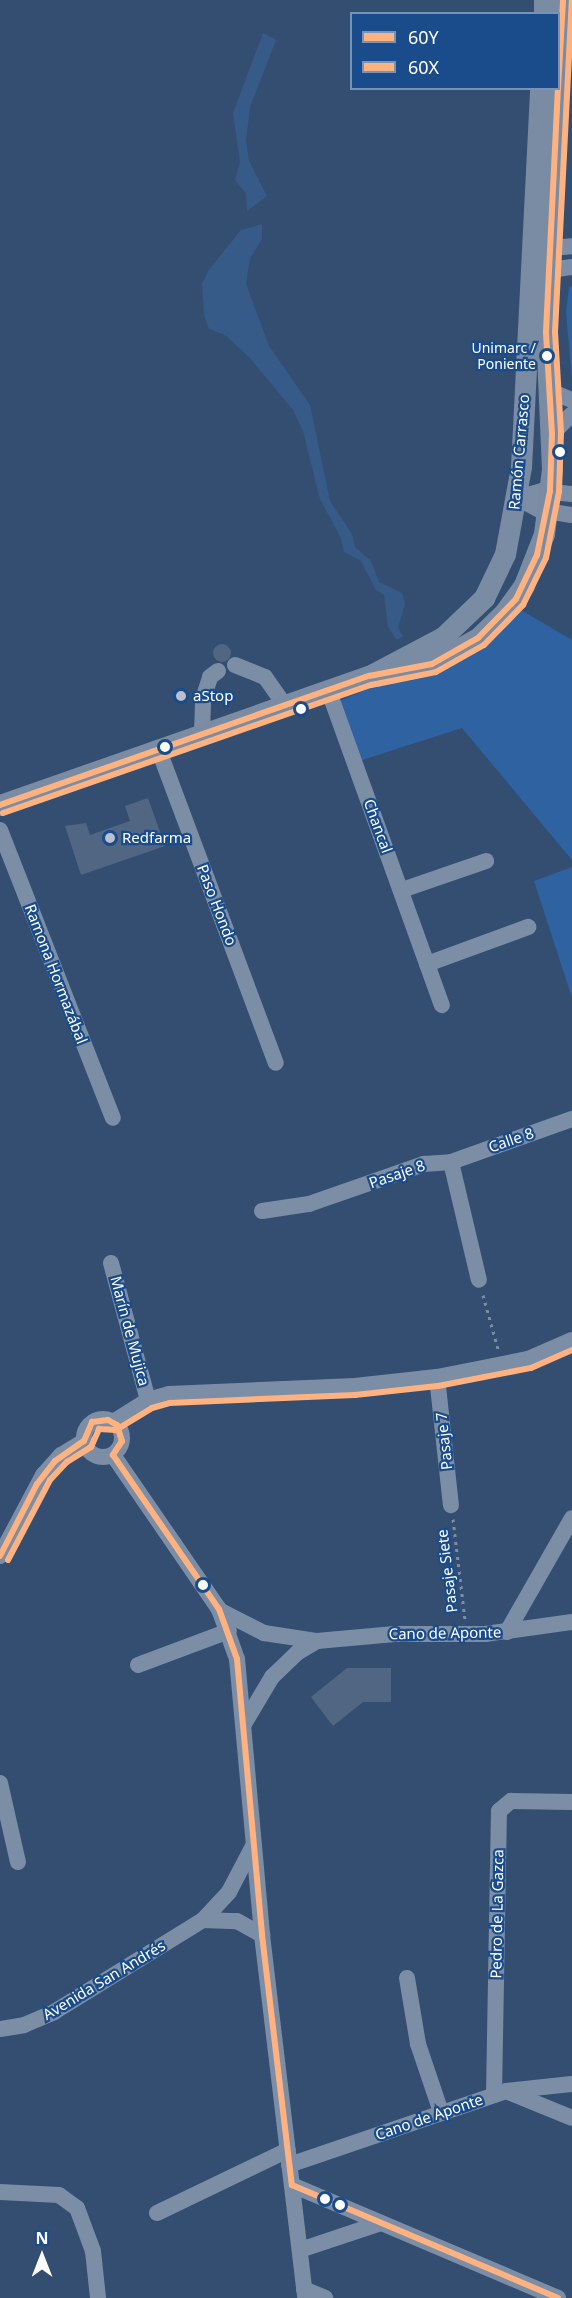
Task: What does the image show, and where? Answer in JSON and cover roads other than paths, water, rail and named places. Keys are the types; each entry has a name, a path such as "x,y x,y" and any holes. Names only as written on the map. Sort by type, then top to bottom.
{"main road":[{"name":"Ramón Carrasco","path":"0,805 328,689 369,676 432,664 462,650 491,626 528,578 549,502 552,434 546,349 550,270 561,247 563,0"},
{"name":"Ramón Carrasco","path":"369,676 443,637 475,610 500,569 517,498 540,90"}],"street":[{"path":"550,270 572,267"},
{"path":"548,390 572,400"},
{"path":"552,434 572,414"},
{"path":"549,502 572,494"},
{"path":"517,498 549,502 572,515"},
{"path":"236,665 265,677 284,704"},
{"path":"202,732 203,699 210,677 218,671"},
{"name":"Chancal","path":"328,689 442,1005"},
{"name":"Paso Hondo","path":"158,748 276,1063"},
{"name":"Ramona Hormazábal","path":"0,831 113,1118"},
{"path":"402,890 486,861"},
{"path":"427,964 528,927"},
{"name":"Calle 8","path":"451,1162 572,1119"},
{"path":"451,1162 479,1280"},
{"name":"Pasaje 8","path":"262,1211 309,1204 424,1164 451,1162"},
{"name":"Marín de Mujica","path":"111,1263 148,1400"},
{"path":"0,1556 43,1475 61,1455 84,1441 92,1422 113,1422 148,1400 169,1394 355,1386 437,1377 502,1365 572,1340"},
{"name":"Pasaje 7","path":"437,1377 451,1504"},
{"path":"84,1441 88,1451 97,1457 113,1455 121,1446 122,1435 113,1422"},
{"path":"113,1455 219,1609 229,1631 240,1676 262,1935 305,2294 325,2298"},
{"path":"507,1632 572,1518"},
{"name":"Cano de Aponte","path":"219,1609 264,1633 317,1641 395,1634 507,1632 572,1622"},
{"path":"138,1665 229,1631"},
{"name":"Cano de Aponte","path":"244,1724 272,1677 297,1653 317,1641"},
{"path":"0,1783 18,1862"},
{"name":"Pedro de La Gazca","path":"500,2093 500,1811 511,1801 572,1802"},
{"name":"Avenida San Andrés","path":"0,2029 54,2012 203,1920 229,1892 253,1846"},
{"path":"203,1920 237,1921 262,1935"},
{"path":"407,1978 416,2036 441,2112"},
{"name":"Cano de Aponte","path":"157,2213 289,2157 500,2093 572,2084"},
{"path":"500,2093 572,2118"},
{"path":"292,2185 558,2298"},
{"path":"0,2192 44,2192 69,2200 77,2208 93,2251 98,2298"},
{"path":"300,2250 381,2223"}],"place":[{"name":"Unimarc / Poniente","path":"547,356"},
{"name":"aStop","path":"181,696"},
{"name":"Redfarma","path":"110,838"}]}
